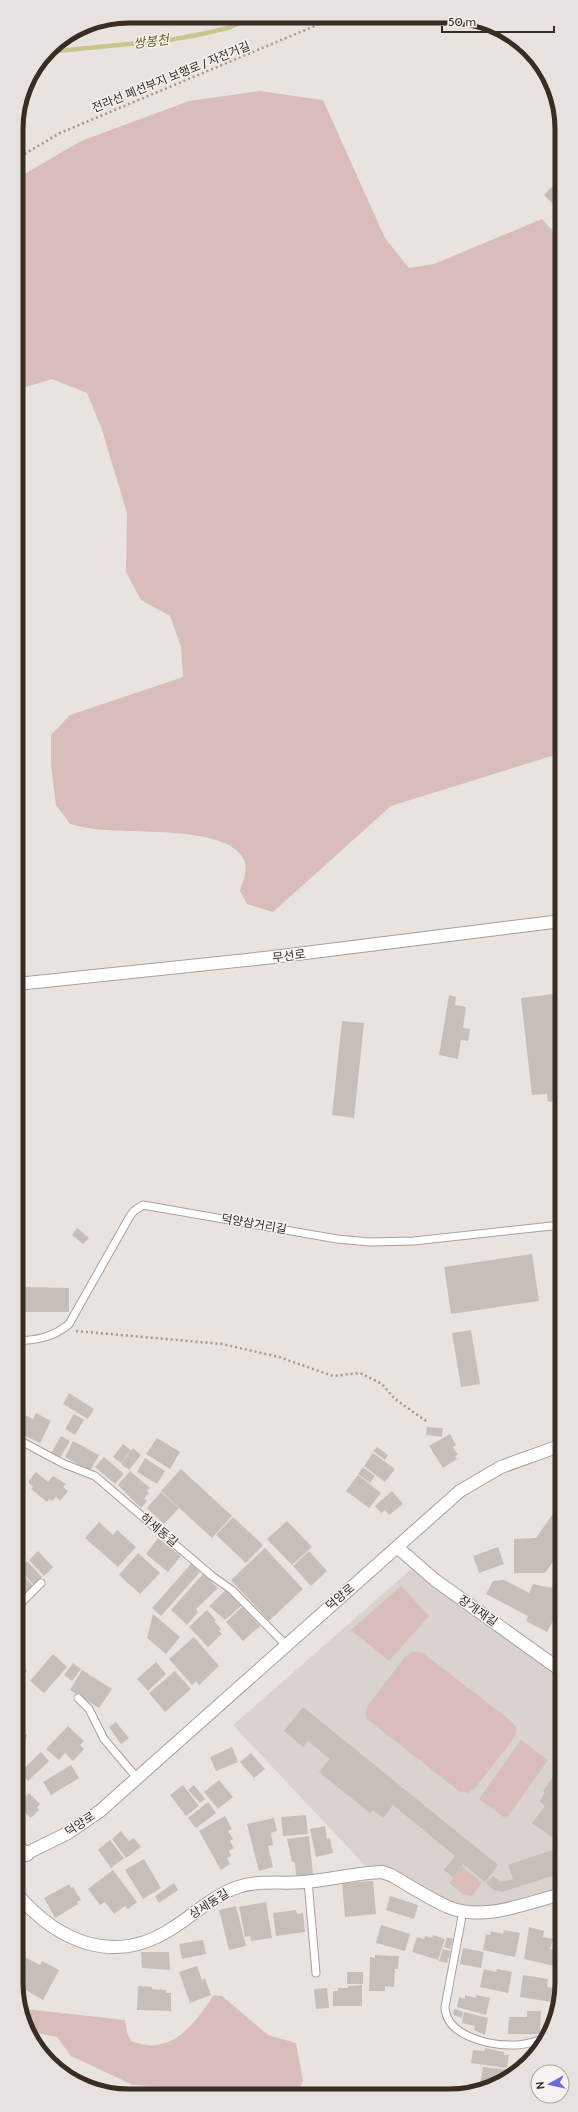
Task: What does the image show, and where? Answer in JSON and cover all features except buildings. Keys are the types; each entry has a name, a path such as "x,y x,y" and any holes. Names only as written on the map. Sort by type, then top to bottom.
{"street":[{"name":"무선로","path":"23,983 265,958 555,922"},
{"name":"덕양로","path":"23,1856 84,1823 137,1778 285,1644 443,1505 470,1484 501,1467 555,1448"},
{"name":"장개재길","path":"397,1547 435,1580 555,1666"},
{"name":"상세동길","path":"23,1901 34,1913 65,1935 81,1942 102,1947 123,1948 160,1936 212,1900 238,1887 265,1883 308,1881 382,1872 448,1907 463,1911 498,1911 555,1896"}],"lane":[{"name":"덕양삼거리길","path":"23,1340 43,1338 63,1329 73,1319 130,1216 134,1211 143,1205 336,1239 370,1242 414,1241 555,1226"},
{"name":"하세동길","path":"23,1442 64,1464 95,1476 212,1576 232,1590 285,1644"},
{"path":"23,1601 41,1583"},
{"path":"78,1698 89,1709 104,1739 137,1778"},
{"path":"308,1881 316,1973"},
{"path":"463,1911 444,2007 447,2018 464,2033 483,2041 516,2045 538,2040"}],"path":[{"name":"전라선 폐선부지 보행로 / 자전거길","path":"23,155 60,133 322,23"},
{"path":"63,1329 222,1344 279,1357 332,1376 360,1374 382,1384 395,1399 426,1421"}],"shaded area":[{"path":"260,91 323,100 385,238 409,268 434,264 542,219 555,233 555,755 391,806 273,912 247,904 240,891 245,874 245,862 233,847 217,840 174,833 91,829 70,824 56,805 51,766 51,735 70,715 183,677 181,647 170,616 141,600 126,572 127,513 102,430 87,393 52,379 23,388 23,175 81,141 189,101"},
{"path":"417,1564 555,1666 555,1895 463,1911 372,1873 233,1725"},
{"path":"401,1586 429,1616 389,1661 351,1630"},
{"path":"414,1651 423,1653 511,1721 516,1727 516,1734 514,1738 475,1788 468,1793 459,1791 367,1719 366,1712 368,1705 406,1656"},
{"path":"521,1740 548,1760 506,1819 479,1799"},
{"path":"462,1866 482,1883 472,1896 464,1895 449,1883"},
{"path":"214,1995 222,1996 268,2035 296,2043 303,2080 300,2089 207,2089 206,2087 133,2085 71,2056 57,2037 36,2033 27,2009 125,2020 127,2032 131,2041 146,2045 158,2045 170,2041 190,2027"}],"waterway":[{"name":"쌍봉천","path":"57,51 169,40 228,28 239,23"}]}
